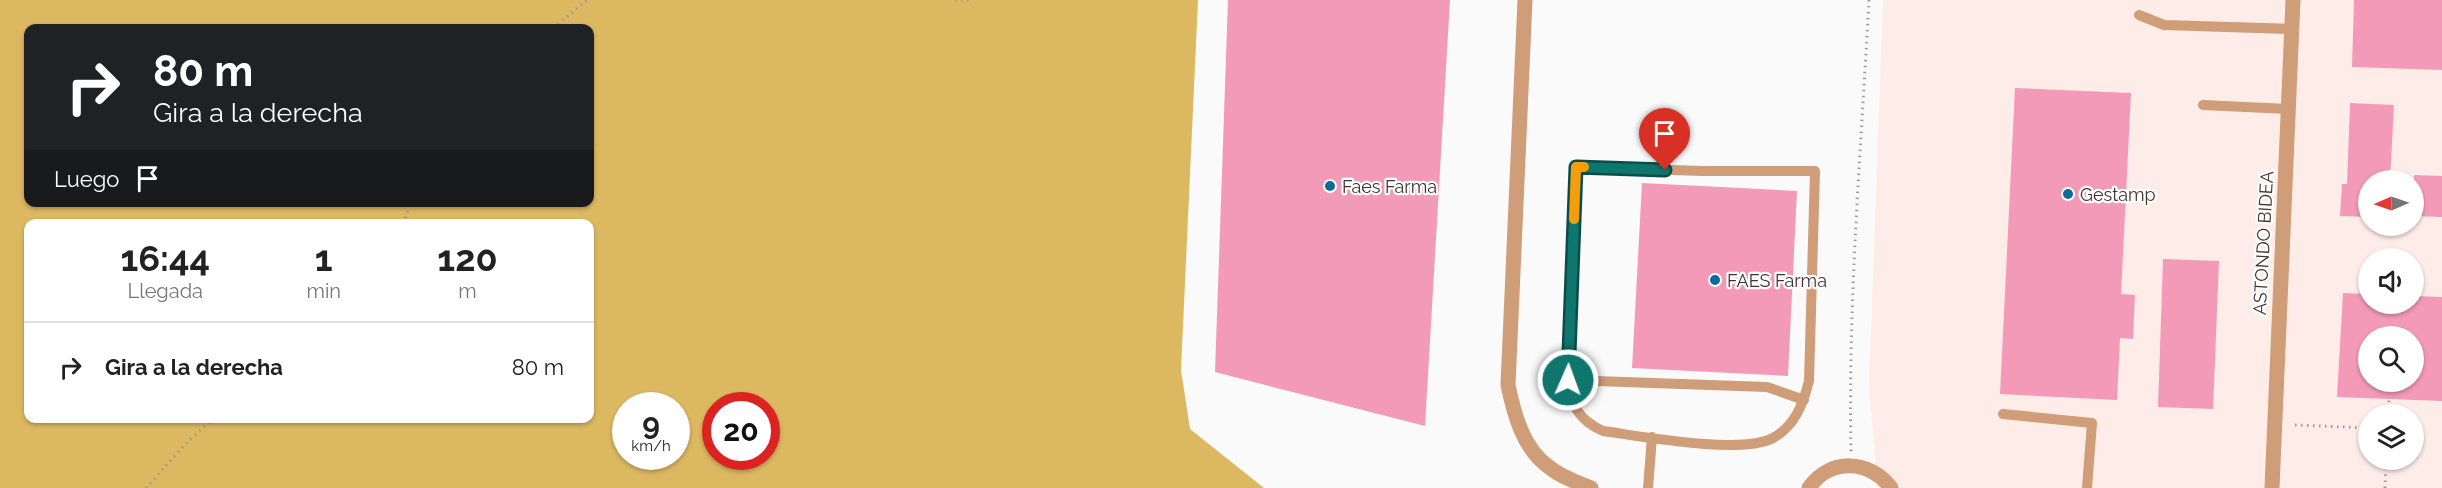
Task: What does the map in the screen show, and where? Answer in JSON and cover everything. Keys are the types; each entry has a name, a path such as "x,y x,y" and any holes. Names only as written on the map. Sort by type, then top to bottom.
{"street":[{"path":"1525,0 1508,385 1518,426 1531,448 1547,466 1591,488"},
{"name":"ASTONDO BIDEA","path":"2272,488 2293,0"},
{"path":"1807,487 1836,467 1851,466 1868,469 1878,474 1891,488"}],"lane":[{"path":"2139,15 2164,25 2292,29"},
{"path":"2204,105 2288,109"},
{"path":"1576,167 1703,171 1815,171 1809,381 1804,400 1787,428 1773,439 1738,446 1603,431 1590,425 1576,411 1569,397 1568,380 1576,167"},
{"path":"1568,380 1767,387 1804,400"},
{"path":"2003,414 2092,423 2087,488"},
{"path":"1648,488 1652,437"}],"path":[{"path":"558,24 587,0"},
{"path":"955,0 972,0"},
{"path":"1851,466 1852,365 1869,0"},
{"path":"2389,399 2389,404"},
{"path":"146,488 188,441 208,423"},
{"path":"2295,424 2358,427"},
{"path":"2385,488 2386,470"}],"shaded area":[{"path":"0,0 1198,0 1181,370 1190,429 1264,488 0,488"},
{"path":"1883,0 2442,0 2442,488 1878,488 1869,389"}],"building":[{"name":"Faes Farma","path":"1228,0 1450,0 1425,426 1215,372"},
{"path":"2354,0 2442,0 2442,70 2352,67"},
{"name":"Gestamp","path":"2015,88 2131,93 2121,294 2135,295 2133,339 2120,338 2117,400 2000,394"},
{"path":"2350,103 2394,105 2391,170 2358,170 2358,217 2340,216 2342,184 2347,184"},
{"path":"2424,175 2442,176 2442,217 2424,216"},
{"name":"FAES Farma","path":"1642,183 1797,191 1788,376 1632,368"},
{"path":"2163,259 2219,261 2213,409 2158,407"},
{"path":"2343,293 2358,294 2358,314 2424,314 2424,296 2442,297 2442,401 2337,397"}],"slow traffic":[{"path":"1574,219 1576,167 1584,167"}],"place":[{"name":"Faes Farma","path":"1330,186"},
{"name":"Gestamp","path":"2068,194"},
{"name":"FAES Farma","path":"1715,280"}],"route":[{"path":"1568,380 1576,167 1665,170"}]}
